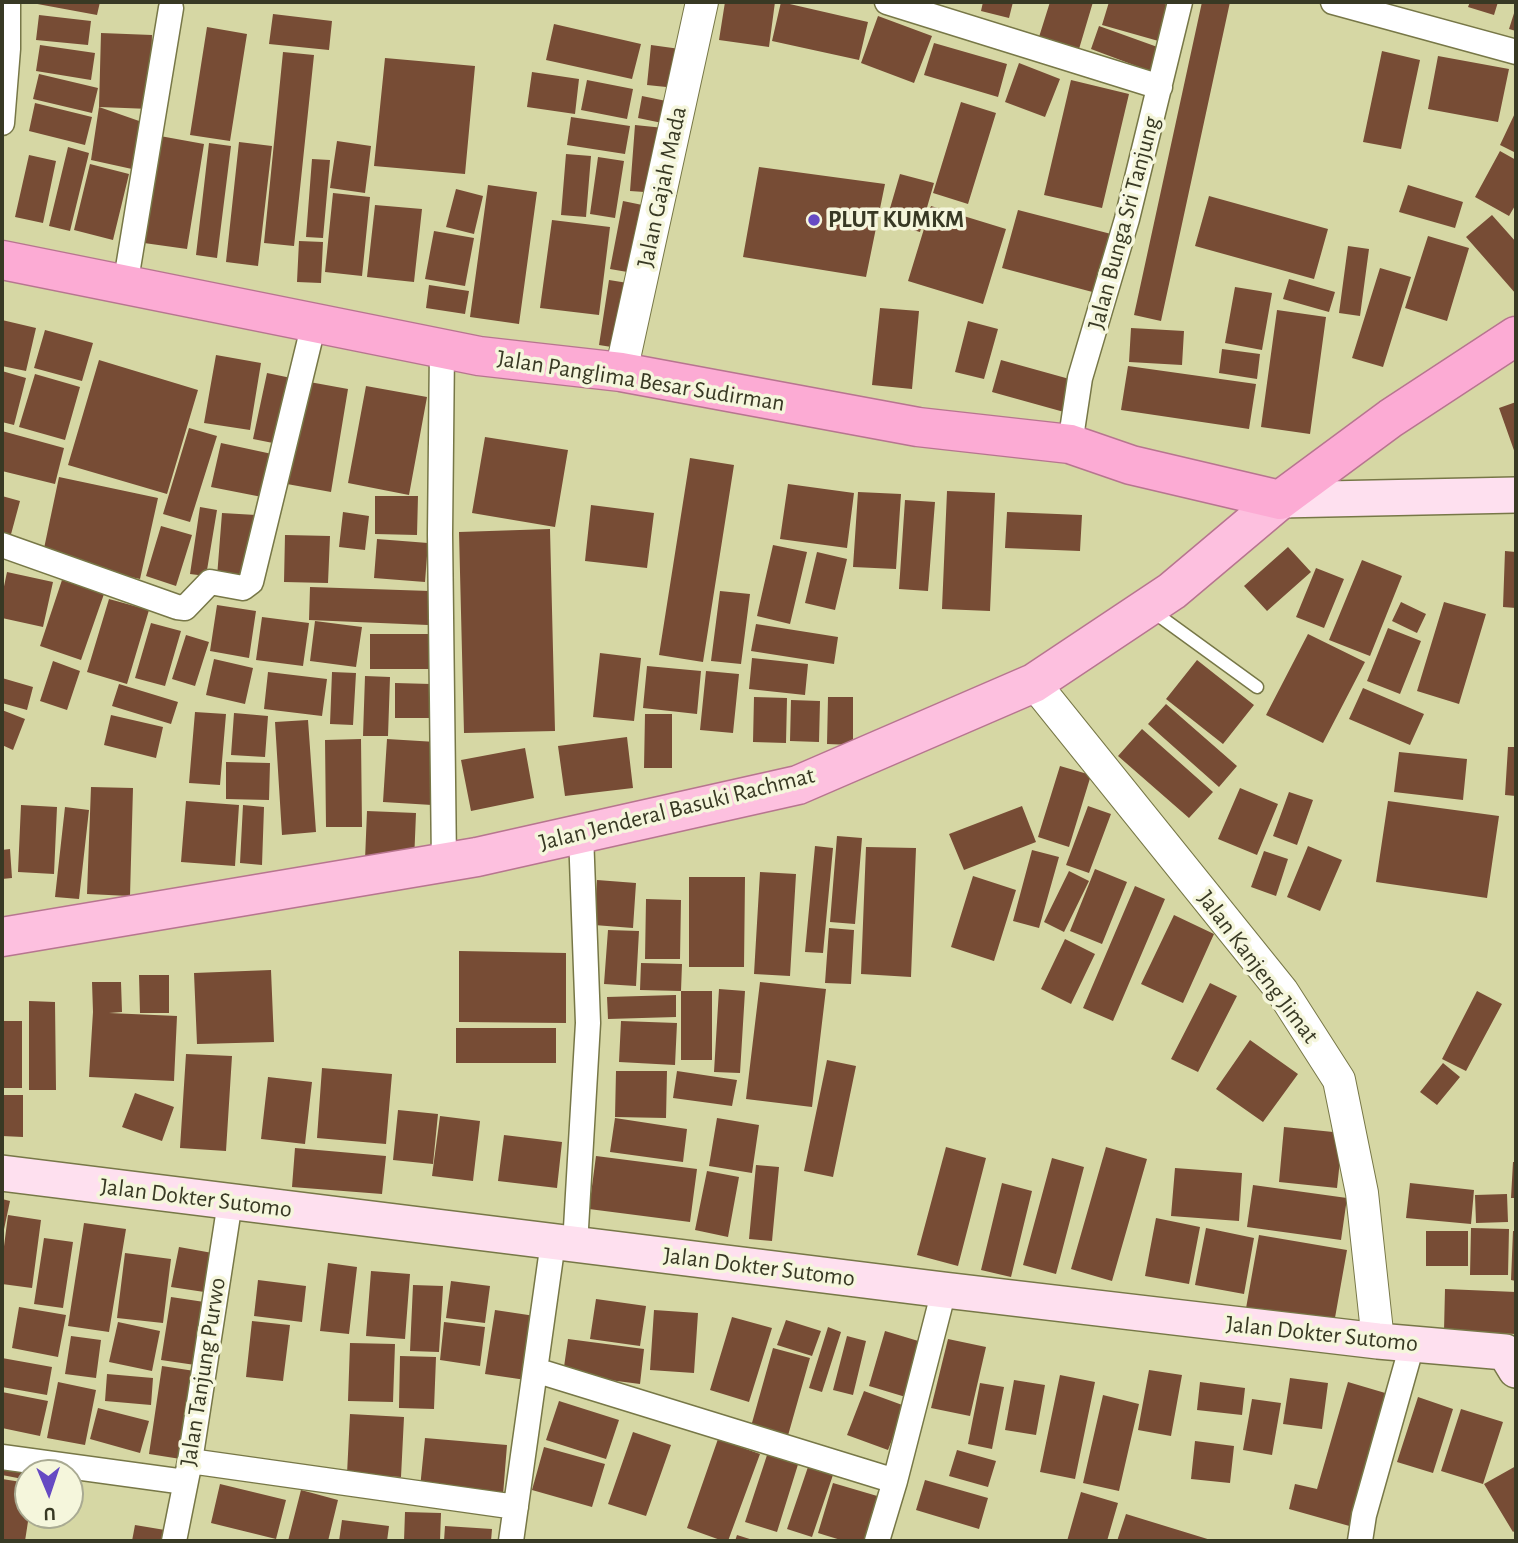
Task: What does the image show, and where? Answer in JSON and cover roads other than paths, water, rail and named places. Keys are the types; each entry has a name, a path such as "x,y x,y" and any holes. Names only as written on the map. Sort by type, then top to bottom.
{"highway":[{"name":"Jalan Panglima Besar Sudirman","path":"2,260 479,356 621,372 918,427 1070,444 1131,465 1280,500"},
{"path":"1280,500 1391,418 1516,336"}],"main road":[{"path":"1280,500 1516,495"},
{"name":"Jalan Jenderal Basuki Rachmat","path":"2,937 477,857 798,785 1034,683 1172,591 1280,500"},
{"name":"Jalan Dokter Sutomo","path":"2,1173 1512,1358"}],"street":[{"path":"2,123 8,48 8,2"},
{"name":"Jalan Gajah Mada","path":"621,372 702,2"},
{"path":"887,2 1160,87"},
{"name":"Jalan Bunga Sri Tanjung","path":"1070,444 1080,378 1127,219 1180,2"},
{"path":"1333,2 1516,52"},
{"path":"125,286 171,8"},
{"path":"2,545 177,607 185,608 209,582 243,588 248,585 251,582 314,323"},
{"path":"442,349 440,534 444,863"},
{"name":"Jalan Kanjeng Jimat","path":"1034,683 1282,991 1339,1080 1362,1193 1378,1341"},
{"path":"511,1541 535,1370 564,1243 588,1023 581,834"},
{"name":"Jalan Tanjung Purwo","path":"174,1541 188,1471 230,1202"},
{"path":"877,1541 944,1290"},
{"path":"1360,1541 1364,1515 1412,1345"},
{"path":"535,1370 895,1481"},
{"path":"2,1457 188,1471 516,1507"}],"lane":[{"path":"1147,608 1257,687"}],"place":[{"name":"PLUT KUMKM","path":"814,220"}]}
